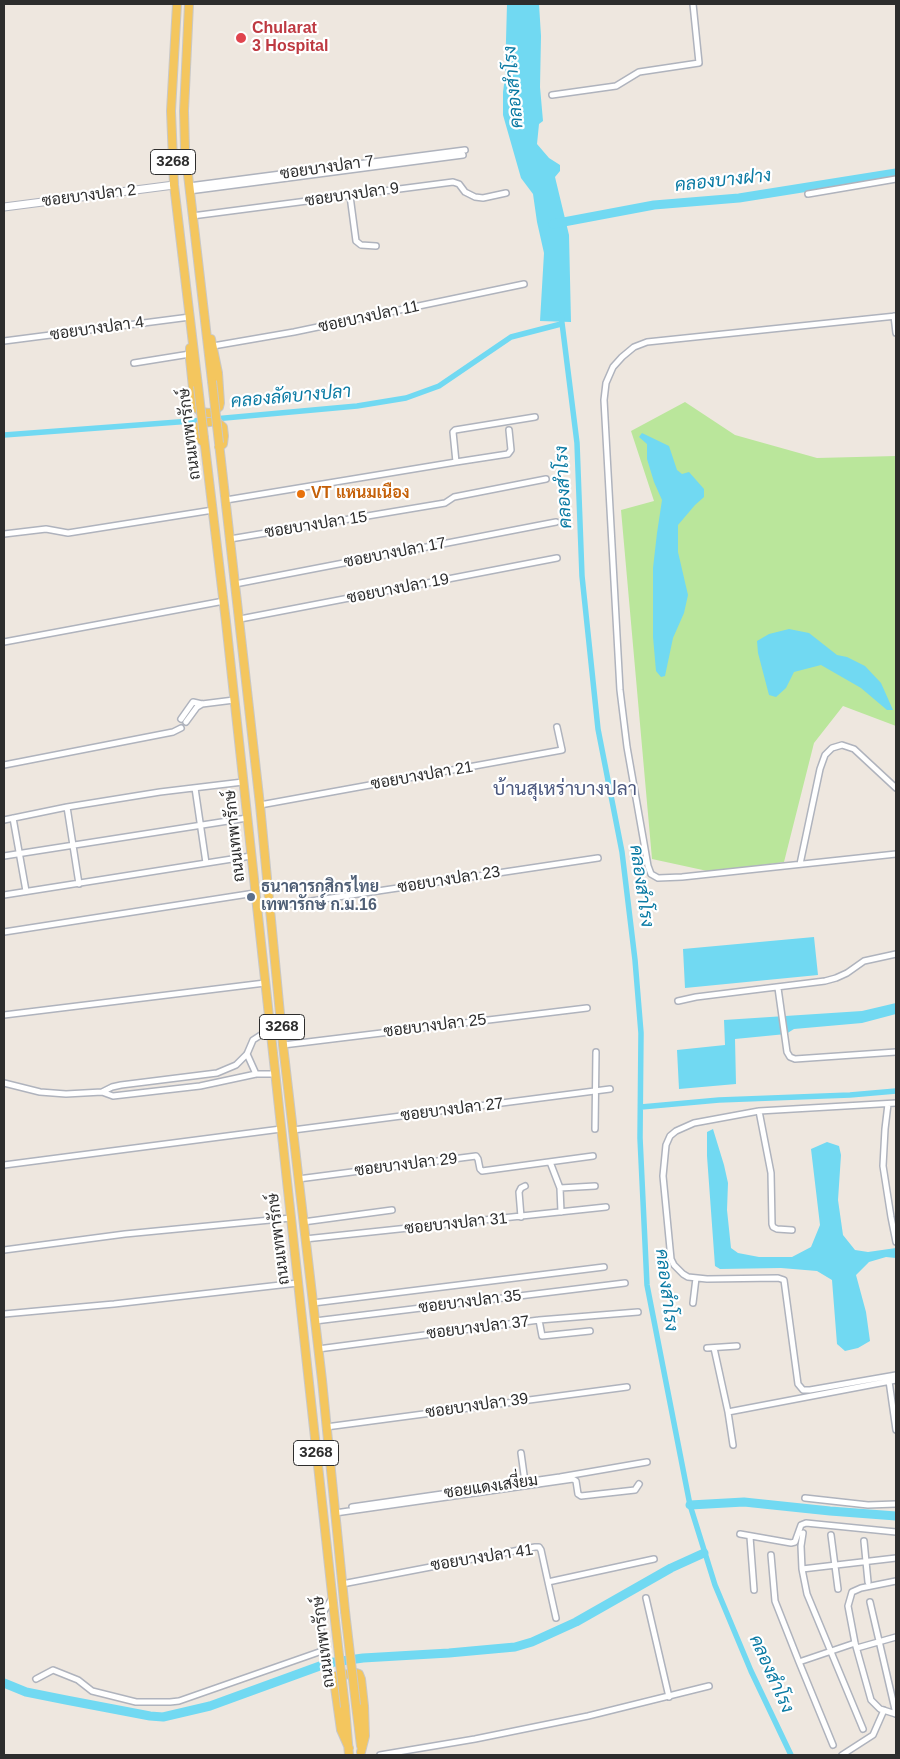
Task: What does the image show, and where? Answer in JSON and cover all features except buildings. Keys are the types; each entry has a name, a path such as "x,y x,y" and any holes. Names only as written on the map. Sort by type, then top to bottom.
{"main road":[{"name":"ถนนเทพารักษ์","path":"177,4 171,112 174,186 224,602 349,1751"},
{"name":"ถนนเทพารักษ์","path":"189,4 184,111 189,188 240,619 298,1179 362,1754"},
{"path":"190,318 190,354 195,407 201,412 209,413 219,408 220,403 218,373 204,313"},
{"path":"204,441 200,439 199,426 203,423 216,421 223,428 223,444 219,445"},
{"path":"284,1157 296,1156"},
{"path":"349,1751 341,1730 334,1677 358,1674 361,1679 365,1729 362,1754"}],"street":[{"path":"552,95 616,86 639,72 699,63 693,4"},
{"name":"ซอยบางปลา 7","path":"189,188 464,152"},
{"path":"808,194 896,179"},
{"name":"ซอยบางปลา 9","path":"192,216 453,182 459,184 465,192 475,197 483,198 506,193"},
{"name":"ซอยบางปลา 2","path":"4,207 174,186"},
{"path":"350,196 356,241 361,245 376,246"},
{"name":"ซอยบางปลา 11","path":"213,346 294,332 524,284"},
{"path":"896,332 895,316 820,322 647,342 634,347 622,356 613,368 606,383 604,400 620,690 627,747 651,874 658,878 682,877 896,854"},
{"name":"ซอยบางปลา 4","path":"4,341 190,318"},
{"path":"134,363 190,354"},
{"path":"456,462 453,432 455,430 534,417"},
{"path":"226,500 508,454 511,450 509,430"},
{"name":"ซอยบางปลา 15","path":"230,539 445,503 454,496 546,479"},
{"path":"4,534 46,529 64,533 213,510"},
{"name":"ซอยบางปลา 17","path":"235,584 556,522"},
{"name":"ซอยบางปลา 19","path":"240,619 557,558"},
{"path":"4,642 224,602"},
{"path":"184,720 193,702 202,704 234,700"},
{"path":"4,765 173,732 179,726"},
{"name":"ซอยบางปลา 21","path":"260,805 562,750 557,727"},
{"path":"800,864 820,769 825,756 832,748 842,746 854,749 896,788"},
{"path":"4,820 67,807 160,792 243,782"},
{"path":"195,788 202,825 206,863"},
{"path":"67,807 79,884"},
{"path":"13,818 26,891"},
{"path":"4,856 247,818"},
{"path":"4,895 251,856"},
{"name":"ซอยบางปลา 23","path":"271,907 598,858"},
{"path":"4,932 255,893"},
{"path":"678,1001 696,997 825,982 836,978 864,961 896,954"},
{"path":"4,1015 264,983"},
{"path":"778,988 784,1035 787,1052 790,1057 795,1059 896,1052"},
{"name":"ซอยบางปลา 25","path":"284,1045 587,1008"},
{"path":"102,1092 121,1085 206,1076 217,1073 236,1065 247,1054 253,1040 270,1029"},
{"path":"595,1129 596,1052"},
{"path":"247,1054 256,1074"},
{"path":"236,1065 241,1076"},
{"path":"4,1083 40,1092 66,1094 102,1092 113,1096 200,1086 241,1076 275,1074"},
{"name":"ซอยบางปลา 27","path":"293,1130 610,1089"},
{"path":"896,1103 759,1112 694,1123 676,1131 670,1136 666,1145 663,1176 671,1259 683,1274 696,1278 778,1278 784,1280 798,1384 802,1390 896,1375"},
{"path":"888,1104 883,1166 896,1242"},
{"path":"759,1112 771,1173 772,1224 777,1229 792,1230"},
{"path":"4,1164 280,1129"},
{"name":"ซอยบางปลา 29","path":"298,1179 476,1156 482,1171 593,1156"},
{"path":"550,1162 560,1188 561,1212"},
{"path":"521,1217 519,1192 525,1186"},
{"path":"560,1188 595,1186"},
{"name":"ซอยบางปลา 31","path":"305,1240 606,1207"},
{"path":"304,1222 392,1210"},
{"path":"4,1250 125,1234 291,1218"},
{"path":"313,1303 604,1266"},
{"path":"692,1303 696,1278"},
{"path":"4,1314 123,1303 298,1283"},
{"name":"ซอยบางปลา 35","path":"315,1322 626,1283"},
{"name":"ซอยบางปลา 37","path":"318,1349 539,1320 638,1312"},
{"path":"539,1320 542,1336 590,1331"},
{"path":"707,1348 737,1346"},
{"path":"714,1348 733,1445"},
{"path":"728,1412 896,1380"},
{"path":"889,1381 896,1430"},
{"name":"ซอยบางปลา 39","path":"326,1426 627,1386"},
{"path":"521,1453 525,1482"},
{"name":"ซอยแดงเสงี่ยม","path":"334,1512 647,1462"},
{"path":"334,1512 573,1479 576,1481 578,1494 581,1496 635,1490 639,1484"},
{"path":"805,1498 868,1505 896,1504"},
{"path":"740,1534 750,1537 794,1542 801,1525 806,1523 896,1532"},
{"path":"803,1533 800,1546 807,1594 863,1729"},
{"path":"831,1535 838,1589"},
{"path":"750,1537 754,1590"},
{"path":"864,1541 868,1582"},
{"name":"ซอยบางปลา 41","path":"342,1584 535,1546 541,1550 556,1618"},
{"path":"771,1555 776,1601 833,1745"},
{"path":"802,1569 896,1558"},
{"path":"548,1582 654,1559"},
{"path":"896,1581 861,1588 852,1592 848,1606 870,1700 884,1710 896,1714"},
{"path":"36,1678 53,1670 78,1680 92,1691 136,1702 170,1702 179,1700 254,1676 322,1651 324,1640 320,1618 332,1598"},
{"path":"646,1598 669,1697"},
{"path":"870,1602 896,1714"},
{"path":"799,1662 856,1645 879,1642 896,1637"},
{"path":"380,1755 475,1739 588,1716 710,1686"},
{"path":"842,1755 873,1736 884,1710"}],"green space":[{"path":"685,402 735,435 817,458 896,456 896,726 843,706 814,743 784,862 712,872 652,859 621,510 654,501 631,431"}],"water":[{"path":"507,4 539,4 541,36 540,87 543,121 539,124 537,144 549,158 560,165 560,171 555,177 569,235 571,322 540,321 544,253 533,194 521,178 503,115"},
{"path":"642,433 669,446 677,470 682,474 689,472 704,489 704,497 678,525 678,552 688,595 684,613 673,638 665,676 661,677 656,671 653,637 653,568 662,500 647,459 647,444 639,437"},
{"path":"789,629 809,633 837,655 847,657 865,666 881,683 893,710 887,710 861,688 821,665 794,672 786,688 776,697 769,695 758,653 757,641 769,634"},
{"path":"814,937 818,975 685,988 683,949"},
{"path":"896,1003 896,1014 862,1023 794,1029 786,1034 735,1039 736,1084 679,1089 677,1050 725,1045 724,1020 862,1011"},
{"path":"713,1129 728,1183 727,1210 731,1248 738,1253 759,1257 792,1257 811,1247 820,1225 811,1149 827,1142 839,1146 841,1155 838,1200 843,1235 855,1250 868,1252 896,1248 896,1258 886,1257 869,1262 856,1275 866,1312 870,1341 858,1348 845,1351 837,1344 832,1280 817,1271 781,1268 720,1269 715,1266 707,1156 707,1132"}],"waterway":[{"name":"คลองบางฝาง","path":"553,224 654,205 739,198 896,173"},
{"name":"คลองสำโรง","path":"561,315 577,443 582,576 598,729 622,852 635,960 641,1033 640,1138 647,1285 690,1505 715,1585 751,1671 791,1755"},
{"name":"คลองลัดบางปลา","path":"214,419 357,406 406,398 439,386 511,337 561,324"},
{"name":"คลองลัดบางปลา","path":"4,435 205,420"},
{"path":"641,1107 719,1100 850,1095 896,1091"},
{"path":"690,1505 744,1502 896,1516"},
{"path":"4,1683 26,1692 163,1717 210,1706 328,1663 363,1658 515,1647 532,1642 576,1622 671,1568 704,1553"}],"place":[{"name":"Chularat 3 Hospital","path":"241,38"},
{"name":"VT แหนมเนือง","path":"301,494"},
{"name":"ธนาคารกสิกรไทย เทพารักษ์ ก.ม.16","path":"251,897"}],"district":[{"name":"บ้านสุเหร่าบางปลา","path":"565,790"}]}
